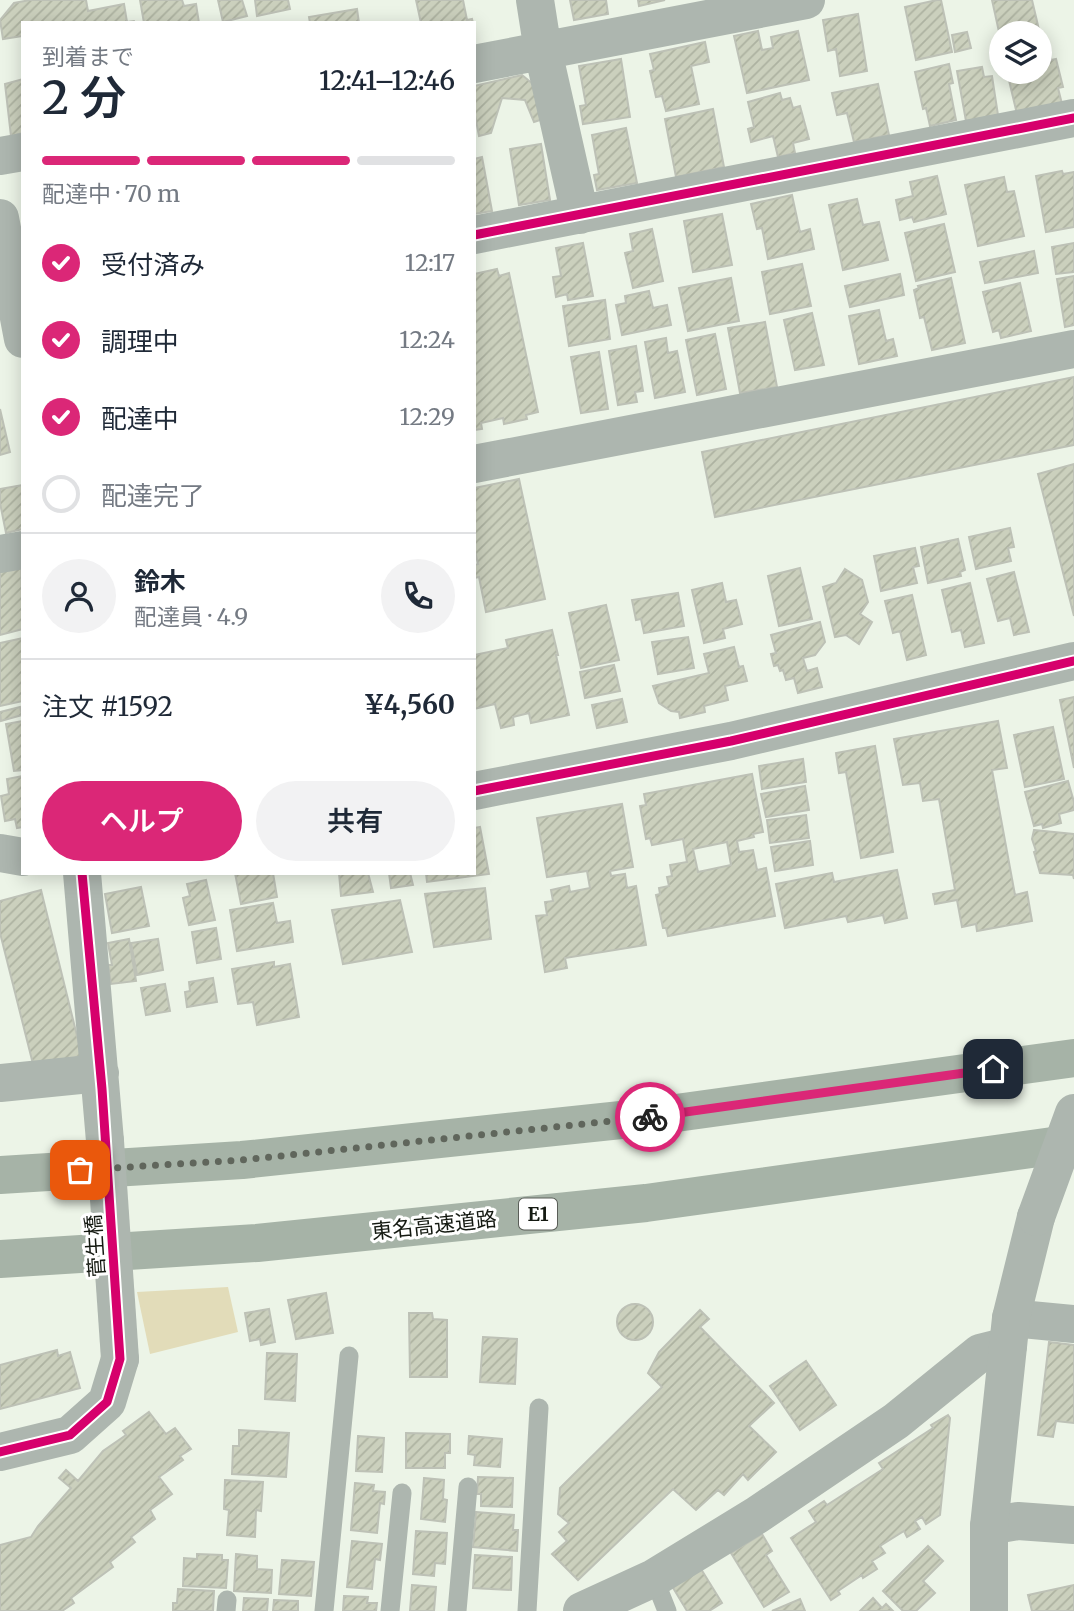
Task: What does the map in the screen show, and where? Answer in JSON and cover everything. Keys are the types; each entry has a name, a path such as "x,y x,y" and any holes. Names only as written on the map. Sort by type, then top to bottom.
{"highway":[{"path":"0,1175 242,1160 627,1120 1074,1058"},
{"name":"東名高速道路","path":"0,1259 257,1243 646,1203 1074,1143"}],"street":[{"path":"535,0 543,51 580,215"},
{"path":"476,64 806,0"},
{"path":"476,235 1074,118"},
{"path":"0,156 21,152"},
{"path":"0,218 16,329"},
{"path":"476,464 1074,349"},
{"path":"0,554 21,550"},
{"path":"476,792 731,741 1074,661"},
{"path":"0,853 21,857"},
{"name":"菅生橋","path":"0,1452 70,1435 107,1402 120,1359 101,1081 82,875"},
{"path":"0,1083 101,1081"},
{"path":"988,1610 989,1525 1009,1332 1035,1217 1074,1113"},
{"path":"582,1611 660,1595 757,1515 896,1421 1009,1332 1074,1324"},
{"path":"989,1525 1018,1521 1074,1525"}],"lane":[{"path":"324,1611 349,1356"},
{"path":"527,1611 540,1408"},
{"path":"457,1611 468,1487"},
{"path":"390,1611 402,1493"}],"shaded area":[{"path":"228,1287 238,1332 150,1354 137,1292"}],"building":[{"path":"30,0 86,0 88,11 124,4 127,21 21,21 21,36 3,39 0,20 14,3"},
{"path":"140,0 182,0 184,6 196,4 199,21 144,21"},
{"path":"218,0 242,0 247,16 223,21"},
{"path":"255,0 288,0 290,9 257,16"},
{"path":"416,0 463,0 467,20 472,21 421,21"},
{"path":"570,0 606,0 608,14 574,20"},
{"path":"638,0 665,0 639,6"},
{"path":"941,0 952,52 916,60 905,7"},
{"path":"992,0 1032,0 1037,21 997,21"},
{"path":"357,9 359,21 310,21 309,17"},
{"path":"858,14 867,71 840,76 836,49 828,51 823,20"},
{"path":"758,31 762,50 773,48 771,37 798,31 809,80 747,93 734,36"},
{"path":"967,32 971,48 955,52 952,35"},
{"path":"705,42 709,62 691,66 699,104 666,111 662,96 656,97 650,71 654,70 650,54"},
{"path":"621,59 630,117 583,124 580,106 586,105 579,66"},
{"path":"1056,59 1063,87 1058,88 1062,104 1017,114 1010,84 1052,84 1052,60"},
{"path":"949,64 953,83 949,84 956,120 930,126 926,108 923,109 915,72"},
{"path":"982,67 984,77 989,76 989,84 993,84 998,115 966,121 957,71"},
{"path":"522,75 539,89 546,118 534,122 525,100 502,98 491,133 479,136 476,86"},
{"path":"21,80 21,134 11,136 5,84"},
{"path":"878,84 889,135 854,142 847,113 837,115 832,93"},
{"path":"780,93 782,100 790,98 793,108 800,106 809,139 793,143 795,153 778,157 773,136 751,142 748,129 754,127 748,102"},
{"path":"713,109 724,167 676,177 665,119"},
{"path":"626,128 637,183 597,190 594,175 599,174 592,135"},
{"path":"541,144 550,200 519,205 510,149"},
{"path":"482,157 492,211 476,214 476,158"},
{"path":"1062,171 1063,174 1074,172 1074,227 1046,232 1036,176"},
{"path":"937,176 946,214 914,222 912,217 900,220 896,200 913,196 910,182"},
{"path":"1004,177 1007,192 1014,191 1024,236 978,246 965,185"},
{"path":"792,195 800,232 810,229 814,249 768,259 762,228 757,229 751,204"},
{"path":"857,199 863,225 879,222 888,260 843,270 829,205"},
{"path":"722,214 732,265 693,272 684,221"},
{"path":"944,224 955,272 916,281 905,233"},
{"path":"652,229 663,281 633,288 625,253 633,251 630,234"},
{"path":"583,243 593,296 568,300 567,294 556,297 553,277 561,276 556,248"},
{"path":"1074,243 1074,272 1056,274 1052,247"},
{"path":"1034,251 1038,273 985,283 980,262"},
{"path":"802,264 811,306 770,314 762,272"},
{"path":"497,269 499,276 509,273 538,412 526,415 527,419 504,424 503,418 481,423 482,429 476,430 476,274"},
{"path":"900,274 904,295 850,307 845,286"},
{"path":"1074,276 1074,325 1065,327 1057,279"},
{"path":"731,278 739,321 688,331 679,288"},
{"path":"951,278 965,343 932,350 924,317 920,318 914,290 919,288 918,286"},
{"path":"1020,283 1031,331 1001,338 999,330 993,332 983,292"},
{"path":"649,291 653,308 667,305 671,325 622,335 616,305 626,303 625,296"},
{"path":"605,300 610,339 569,346 563,306"},
{"path":"879,310 886,341 893,339 897,356 859,364 849,316"},
{"path":"812,313 824,365 795,370 784,320"},
{"path":"765,322 777,387 740,393 728,328"},
{"path":"715,334 726,389 697,395 686,340"},
{"path":"666,338 668,353 677,351 685,392 655,398 645,342"},
{"path":"636,346 643,391 635,392 637,402 618,405 609,351"},
{"path":"599,352 608,409 581,413 571,357"},
{"path":"1074,377 1074,445 715,517 702,452"},
{"path":"0,409 10,452 0,455"},
{"path":"1074,464 1074,616 1038,474"},
{"path":"519,479 545,599 486,612 479,577 476,578 476,488"},
{"path":"21,485 21,529 6,533 0,489"},
{"path":"1010,528 1014,547 1008,548 1011,561 976,569 969,537"},
{"path":"958,539 965,570 960,572 961,576 928,583 921,547"},
{"path":"915,548 919,566 913,567 917,583 881,591 874,556"},
{"path":"21,565 21,630 0,635 0,570"},
{"path":"800,568 812,619 779,626 768,576"},
{"path":"845,569 862,580 868,602 860,614 872,622 859,644 846,635 835,637 823,587 836,583"},
{"path":"1014,572 1029,632 1014,635 1010,618 998,621 987,579"},
{"path":"722,583 726,602 736,600 742,624 723,629 725,638 704,643 692,590"},
{"path":"970,583 984,643 965,647 961,630 952,632 942,590"},
{"path":"678,593 684,626 644,633 641,619 636,620 632,600"},
{"path":"912,595 926,655 907,660 900,631 893,633 885,601"},
{"path":"606,605 619,660 581,668 569,613"},
{"path":"820,622 825,642 815,655 803,658 807,671 817,668 822,687 798,693 794,678 786,680 783,670 780,671 778,665 774,666 771,654 776,653 771,635"},
{"path":"552,630 569,715 531,723 529,713 513,717 514,725 501,728 495,704 476,709 476,655 508,648 506,640"},
{"path":"688,637 694,668 658,674 652,642"},
{"path":"21,638 21,701 0,706 0,643"},
{"path":"734,647 739,667 743,666 747,681 725,686 728,700 704,706 705,712 680,718 679,712 671,711 659,703 653,686 709,673 704,654"},
{"path":"614,665 620,691 585,698 580,672"},
{"path":"1074,697 1074,768 1060,700"},
{"path":"622,699 627,722 597,728 592,705"},
{"path":"20,707 21,715 1,721 0,712"},
{"path":"21,721 21,770 14,771 6,724"},
{"path":"998,721 1007,768 992,770 1015,895 1027,892 1032,921 977,931 976,924 962,927 957,900 935,904 933,894 955,890 939,799 923,801 920,783 903,785 894,739"},
{"path":"1053,727 1064,779 1025,787 1014,735"},
{"path":"875,746 893,852 861,858 846,772 839,773 836,753"},
{"path":"803,759 806,782 762,789 759,766"},
{"path":"752,774 763,832 737,841 739,852 753,850 757,870 766,868 775,916 668,936 666,928 663,928 656,895 660,894 659,888 669,886 667,877 672,876 670,865 687,862 683,839 652,845 650,838 646,839 640,806 646,805 644,794","holes":["727,842 731,865 698,872 693,849"]},
{"path":"21,776 21,827 17,828 15,819 5,821 1,796 9,794 7,779"},
{"path":"1068,781 1074,810 1059,814 1061,823 1043,828 1042,824 1034,826 1025,792"},
{"path":"805,786 809,810 766,817 761,794"},
{"path":"622,804 633,867 610,871 611,876 625,874 627,888 636,886 646,945 565,958 567,968 545,972 536,916 547,915 545,902 553,901 551,890 569,886 570,892 590,888 587,871 547,877 537,818"},
{"path":"806,815 809,838 770,843 767,820"},
{"path":"480,827 489,874 427,882 426,875 476,875 476,828"},
{"path":"1034,830 1074,834 1074,879 1073,875 1040,873 1032,839"},
{"path":"810,841 813,865 775,871 771,847"},
{"path":"897,870 907,918 885,923 883,915 848,922 846,916 785,928 776,884 832,873 834,882"},
{"path":"235,875 273,875 277,897 241,904"},
{"path":"339,875 369,875 373,892 341,896"},
{"path":"389,875 410,875 413,885 391,888"},
{"path":"206,880 215,920 189,925 183,898 190,896 187,884"},
{"path":"141,887 149,926 112,933 105,894"},
{"path":"485,888 491,939 434,947 425,894"},
{"path":"41,890 82,1056 34,1068 0,933 0,901"},
{"path":"400,900 412,952 343,964 332,910"},
{"path":"273,903 277,923 290,921 293,942 237,951 230,910"},
{"path":"216,928 221,959 197,963 192,932"},
{"path":"129,939 136,981 111,984 108,965 112,965 108,943"},
{"path":"158,939 163,970 137,975 131,943"},
{"path":"274,962 274,967 290,964 299,1017 257,1025 253,1002 238,1004 232,969"},
{"path":"213,978 217,1002 187,1007 185,992 190,991 189,982"},
{"path":"165,984 170,1011 146,1015 141,988"},
{"path":"326,1293 333,1333 296,1339 288,1300"},
{"path":"635,1304 648,1309 653,1322 648,1335 635,1340 622,1335 617,1322 622,1309"},
{"path":"269,1309 275,1342 261,1345 260,1339 250,1341 245,1313"},
{"path":"700,1310 709,1319 700,1327 774,1403 749,1426 776,1452 748,1480 743,1474 724,1495 718,1490 696,1510 673,1489 578,1580 552,1554 567,1541 559,1532 569,1523 558,1514 560,1488 662,1387 648,1373 659,1352"},
{"path":"409,1313 432,1313 433,1319 447,1320 447,1377 410,1377"},
{"path":"483,1337 517,1339 515,1384 480,1382"},
{"path":"1049,1342 1074,1345 1074,1423 1056,1421 1053,1437 1038,1435"},
{"path":"57,1350 58,1356 70,1352 80,1388 0,1409 0,1365"},
{"path":"267,1353 297,1354 295,1401 265,1399"},
{"path":"806,1361 836,1405 800,1430 770,1386"},
{"path":"149,1412 166,1434 175,1428 191,1449 180,1456 183,1460 159,1477 172,1494 150,1510 155,1519 131,1537 135,1542 110,1562 113,1567 71,1598 74,1603 62,1611 0,1611 0,1545 31,1537 71,1488 59,1478 66,1470 78,1481 103,1451 126,1435 123,1431"},
{"path":"948,1415 950,1418 940,1515 926,1524 922,1517 915,1521 920,1529 907,1537 904,1531 880,1546 885,1553 872,1561 877,1569 863,1578 862,1575 838,1591 840,1594 831,1600 791,1538 816,1522 809,1511 824,1501 827,1505 883,1469 879,1463 933,1428 931,1425"},
{"path":"239,1430 289,1433 286,1477 232,1474 233,1446 239,1446"},
{"path":"406,1433 450,1434 450,1453 445,1453 445,1468 406,1468"},
{"path":"358,1436 384,1438 382,1472 356,1471"},
{"path":"469,1436 502,1439 500,1467 474,1465 475,1455 468,1454"},
{"path":"478,1477 513,1478 512,1507 481,1506 481,1494 477,1494"},
{"path":"424,1478 444,1480 443,1499 447,1500 445,1522 421,1519"},
{"path":"225,1480 263,1482 261,1511 256,1510 255,1537 227,1535 229,1510 224,1509"},
{"path":"355,1483 374,1485 373,1491 385,1492 384,1504 380,1503 377,1533 351,1530"},
{"path":"476,1512 514,1515 513,1530 518,1530 517,1551 473,1547"},
{"path":"416,1531 447,1533 445,1564 435,1563 434,1576 413,1574"},
{"path":"762,1534 772,1551 766,1555 789,1592 764,1607 731,1553"},
{"path":"352,1541 382,1544 380,1560 375,1559 372,1589 347,1587"},
{"path":"928,1546 943,1561 923,1581 935,1593 916,1611 903,1611 883,1591"},
{"path":"197,1554 222,1555 222,1560 228,1560 226,1588 183,1586 184,1558 197,1559"},
{"path":"236,1554 257,1556 257,1569 272,1570 271,1593 234,1591"},
{"path":"475,1555 512,1557 511,1590 473,1588"},
{"path":"282,1560 314,1562 311,1596 279,1594"},
{"path":"701,1569 722,1603 709,1611 687,1611 672,1586"},
{"path":"412,1585 436,1587 434,1611 410,1611"},
{"path":"1074,1585 1074,1611 1032,1611 1028,1595"},
{"path":"178,1589 214,1591 213,1611 173,1611 173,1603 177,1603"},
{"path":"344,1596 368,1597 367,1603 377,1603 376,1611 343,1611"},
{"path":"244,1598 268,1599 267,1611 243,1611"},
{"path":"873,1598 882,1608 886,1604 893,1611 860,1611"},
{"path":"800,1599 805,1611 772,1611"},
{"path":"274,1600 298,1601 298,1611 273,1611"}],"cycle path":[{"path":"476,235 1074,118"},
{"path":"476,791 731,741 1074,661"},
{"path":"0,1452 70,1435 107,1402 120,1359 102,1089 82,875"}],"way so far":[{"path":"80,1170 242,1160 650,1117"}],"route":[{"path":"650,1117 993,1069"}]}
